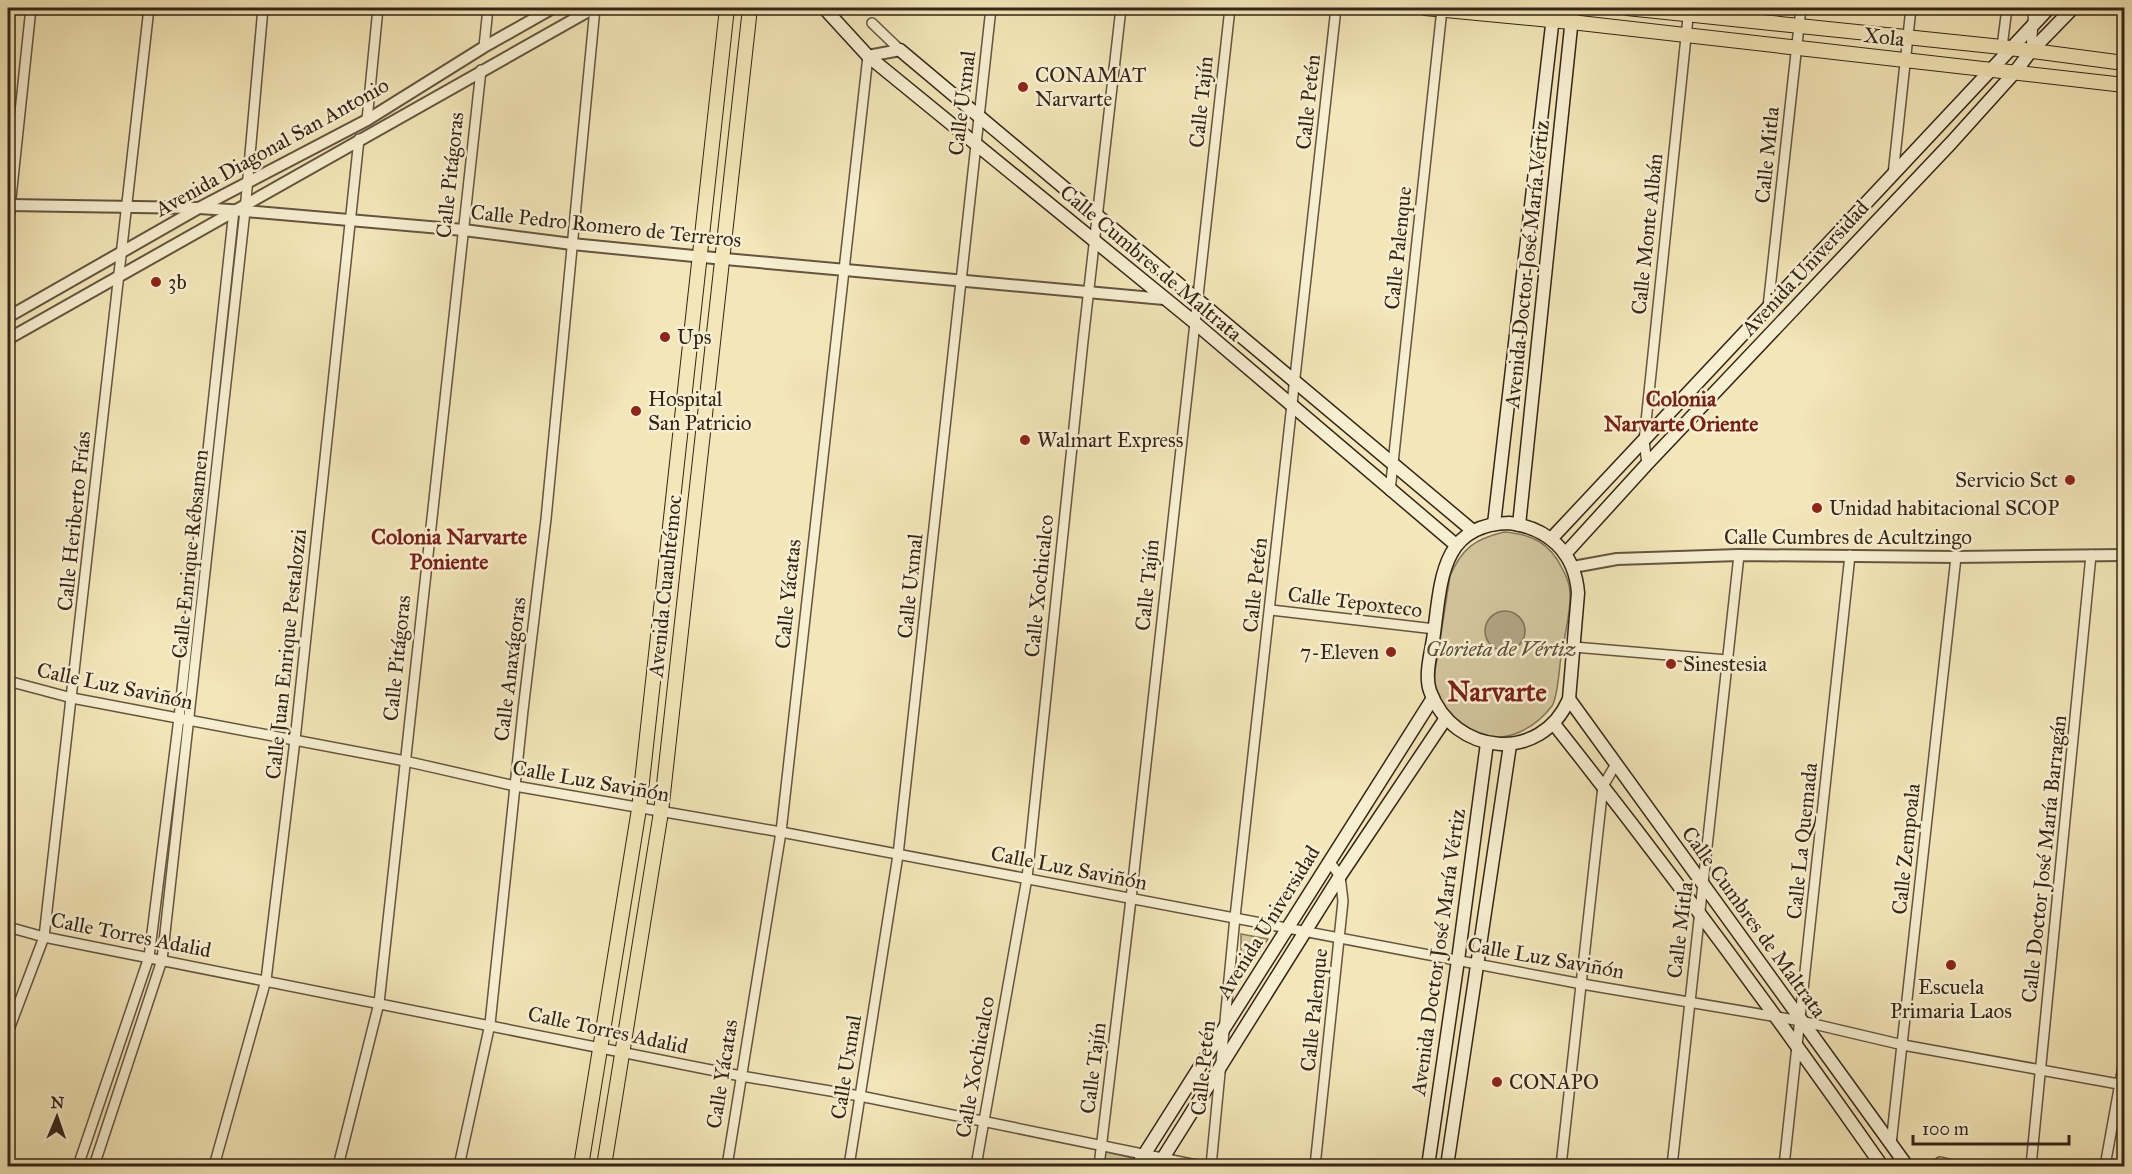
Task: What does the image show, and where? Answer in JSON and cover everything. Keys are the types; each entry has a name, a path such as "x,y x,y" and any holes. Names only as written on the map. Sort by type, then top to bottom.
{"main road":[{"name":"Avenida Cuauhtémoc","path":"581,1167 639,809 727,8"},
{"name":"Avenida Cuauhtémoc","path":"604,1167 661,812 750,8"},
{"name":"Calle Cumbres de Maltrata","path":"824,8 868,56 1194,322 1456,545"},
{"name":"Xola","path":"1425,8 1553,14 1571,22 1686,37 2124,85"},
{"name":"Avenida Doctor José María Vértiz","path":"1519,525 1573,8"},
{"name":"Xola","path":"1627,8 1689,11 1799,27 2006,48 2124,63"},
{"name":"Avenida Universidad","path":"1551,539 1893,175 1990,69 2006,48 2049,8"},
{"name":"Avenida Universidad","path":"1565,554 1647,464 1951,143 2031,51 2073,8"},
{"name":"Avenida Doctor José María Vértiz","path":"1494,524 1553,14"},
{"name":"Calle Cumbres de Maltrata","path":"900,50 1473,531"},
{"path":"1935,129 1951,143"},
{"path":"1719,359 1732,374"},
{"path":"1519,525 1538,531 1551,539 1565,554 1573,567 1578,593 1569,699 1563,713 1554,724 1525,741 1510,746 1487,743 1471,738 1460,731 1446,718 1433,698 1428,674 1441,580 1456,545 1482,526 1519,525"},
{"name":"Avenida Universidad","path":"1137,1167 1433,698"},
{"name":"Calle Cumbres de Maltrata","path":"1569,699 1907,1167"},
{"name":"Avenida Universidad","path":"1160,1163 1340,876 1446,718"},
{"name":"Calle Cumbres de Maltrata","path":"1554,724 1778,1018 1882,1167"},
{"name":"Avenida Doctor José María Vértiz","path":"1428,1167 1487,743"},
{"name":"Avenida Doctor José María Vértiz","path":"1447,1167 1510,746"}],"street":[{"path":"8,226 8,205 31,8"},
{"name":"Calle Heriberto Frías","path":"8,1032 44,937 149,8"},
{"name":"Calle Enrique Rébsamen","path":"78,1167 150,957 246,183 263,8"},
{"path":"367,120 378,8"},
{"name":"Calle Pitágoras","path":"338,1167 379,1003 489,8"},
{"name":"Avenida Diagonal San Antonio","path":"8,316 199,208 367,120 484,47 553,8"},
{"name":"Avenida Diagonal San Antonio","path":"8,339 241,209 481,70 595,8"},
{"name":"Calle Anaxágoras","path":"459,1167 489,1024 546,519 595,8"},
{"name":"Calle Uxmal","path":"849,1167 898,855 991,8"},
{"name":"Calle Xochicalco","path":"976,1167 1027,878 1088,291 1121,8"},
{"name":"Calle Tajín","path":"1099,1167 1230,8"},
{"name":"Calle Petén","path":"1211,1167 1235,917 1336,8"},
{"name":"Calle Mitla","path":"1768,307 1801,8"},
{"path":"1893,175 1911,8"},
{"path":"2006,48 2007,8"},
{"path":"2031,51 2034,8"},
{"name":"Calle Palenque","path":"1390,490 1442,9"},
{"name":"Calle Monte Albán","path":"1647,464 1644,441 1689,11"},
{"name":"Calle Cumbres de Maltrata","path":"872,23 900,50"},
{"path":"868,56 900,50"},
{"name":"Calle Yácatas","path":"727,1167 782,832 868,56"},
{"name":"Calle Juan Enrique Pestalozzi","path":"214,1167 266,980 295,740 359,139"},
{"name":"Calle Pedro Romero de Terreros","path":"8,205 241,209 464,230 700,257 1164,298"},
{"name":"Calle Enrique Rébsamen","path":"94,1167 162,960 190,720 241,209"},
{"name":"Calle Mitla","path":"1672,1167 1738,555"},
{"name":"Calle Cumbres de Acultzingo","path":"1573,567 1617,559 1738,555 1956,557 2124,555"},
{"name":"Calle La Quemada","path":"1784,1167 1850,555"},
{"name":"Calle Doctor José María Barragán","path":"2031,1167 2091,555"},
{"name":"Calle Zempoala","path":"1891,1144 1956,557"},
{"name":"Calle Tepoxteco","path":"1270,610 1435,629"},
{"path":"1574,646 1727,660"},
{"name":"Calle Luz Saviñón","path":"8,681 72,698 405,761 515,786 782,832 1582,984 1801,1021 1903,1044 2123,1085"},
{"path":"1561,1167 1603,786 1616,764"},
{"path":"1329,861 1340,876"},
{"name":"Calle Palenque","path":"1315,1167 1340,938 1343,901 1340,876"},
{"name":"Calle Torres Adalid","path":"8,927 44,937 741,1076 860,1096 984,1121 1144,1155 1160,1163 1201,1167"},
{"path":"2105,1167 2123,1085 2124,1061"},
{"path":"103,1093 116,1097"},
{"path":"1940,1162 1958,1167"}],"green space":[{"name":"Glorieta de Vértiz","path":"1504,532 1531,537 1545,546 1557,559 1568,580 1569,608 1557,690 1552,706 1537,722 1520,732 1502,737 1485,737 1469,731 1454,720 1443,705 1435,684 1435,673 1450,576 1459,558 1471,546 1485,538"},
{"path":"1241,934 1268,939 1241,979"},
{"path":"1103,1151 1133,1158 1128,1166 1103,1166"}],"shaded area":[{"path":"1505,611 1513,612 1519,617 1524,623 1524,639 1519,645 1513,650 1505,651 1497,650 1491,645 1486,639 1485,631 1486,623 1491,617 1497,612"}],"place":[{"name":"CONAMAT Narvarte","path":"1023,87"},
{"name":"3b","path":"156,282"},
{"name":"Ups","path":"665,337"},
{"name":"Hospital San Patricio","path":"636,411"},
{"name":"Walmart Express","path":"1025,440"},
{"name":"Servicio Sct","path":"2070,480"},
{"name":"Unidad habitacional SCOP","path":"1817,508"},
{"name":"7-Eleven","path":"1391,652"},
{"name":"Sinestesia","path":"1671,664"},
{"name":"Escuela Primaria Laos","path":"1951,965"},
{"name":"CONAPO","path":"1497,1082"}],"district":[{"name":"Colonia Narvarte Oriente","path":"1681,410"},
{"name":"Colonia Narvarte Poniente","path":"449,548"},
{"name":"Narvarte","path":"1497,691"}]}
